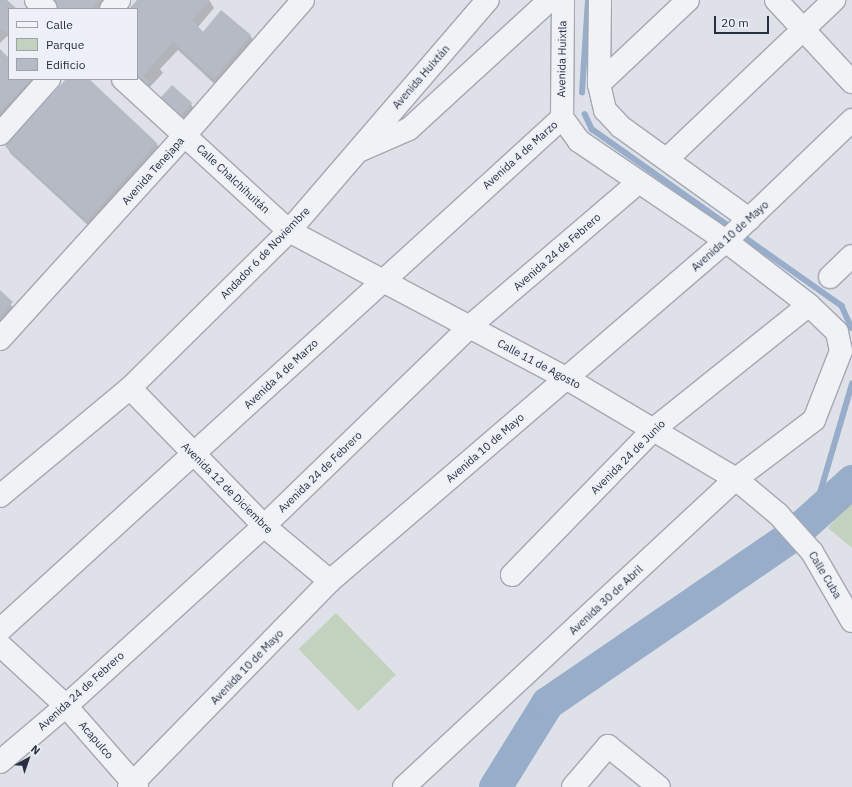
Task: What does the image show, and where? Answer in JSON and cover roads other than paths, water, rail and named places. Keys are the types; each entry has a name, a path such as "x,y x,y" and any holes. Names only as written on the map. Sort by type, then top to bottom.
{"street":[{"path":"36,0 45,8"},
{"path":"112,8 119,0"},
{"name":"Avenida Tenejapa","path":"0,339 185,135 303,0"},
{"name":"Avenida Huixtán","path":"355,153 488,0"},
{"name":"Andador 6 de Noviembre","path":"0,496 130,388 289,230 355,153 409,129 550,0"},
{"name":"Avenida Huixtla","path":"562,118 563,0"},
{"path":"600,0 599,84 606,110 622,127 666,159 738,230 809,305"},
{"path":"599,84 688,0"},
{"path":"776,0 852,82"},
{"path":"666,159 834,0"},
{"path":"0,134 48,80"},
{"name":"Calle Chalchihuitán","path":"124,80 289,230"},
{"path":"562,118 579,141 639,182 738,230"},
{"name":"Avenida 4 de Marzo","path":"0,630 194,455 382,280 562,118"},
{"name":"Avenida 10 de Mayo","path":"133,786 330,581 738,230 852,120"},
{"name":"Avenida 24 de Febrero","path":"0,762 66,706 264,526 469,327 639,182"},
{"name":"Calle 11 de Agosto","path":"289,230 566,378 654,429 736,480 778,514"},
{"path":"830,277 852,256"},
{"name":"Avenida 30 de Abril","path":"404,787 736,480 814,420 842,351 837,332 809,305"},
{"name":"Avenida 24 de Junio","path":"512,575 654,429 809,305"},
{"name":"Avenida 12 de Diciembre","path":"130,388 264,526 330,581"},
{"name":"Calle Cuba","path":"778,514 812,552 849,610"},
{"name":"Acapulco","path":"0,645 66,706 133,786"},
{"path":"573,787 608,746 659,787"}],"waterway":[{"path":"582,93 588,0"},
{"path":"585,114 592,129 733,229"},
{"path":"740,234 842,306 852,328"},
{"path":"812,520 852,384"},
{"path":"495,787 547,703 792,535 852,481"}]}
